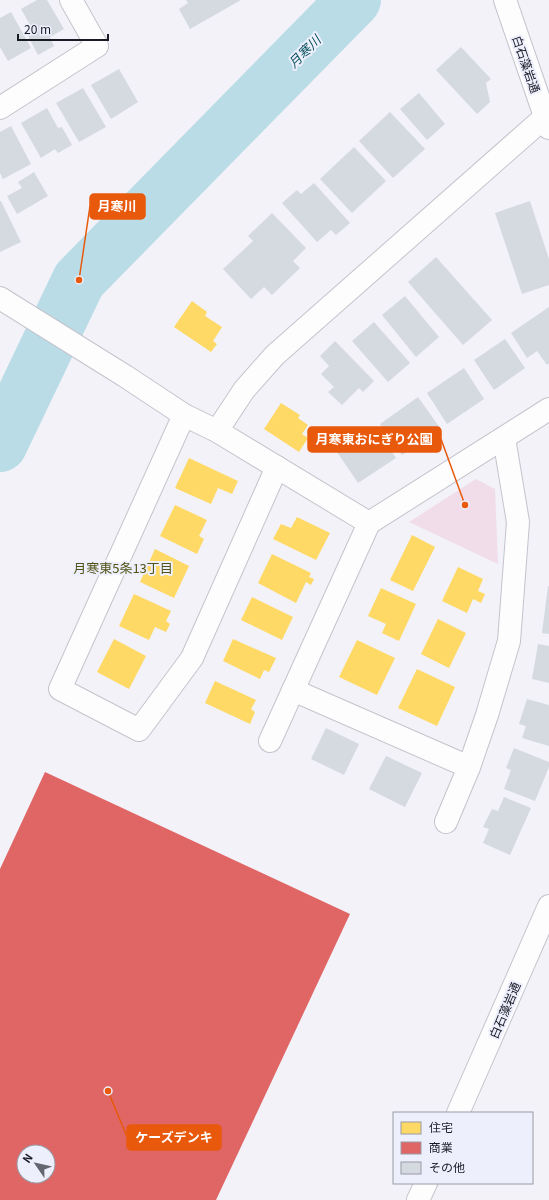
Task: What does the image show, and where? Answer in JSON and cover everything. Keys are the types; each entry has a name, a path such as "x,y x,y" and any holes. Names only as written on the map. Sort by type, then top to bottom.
{"street":[{"path":"0,108 97,46 71,0"},
{"name":"白石藻岩通","path":"505,0 547,123"},
{"path":"217,431 244,390 275,355 547,123"},
{"path":"7,302 184,415 217,431 369,523"},
{"path":"270,741 369,523 549,409"},
{"path":"184,415 60,689 139,730 192,658 277,467"},
{"path":"446,822 469,767 487,715 509,641 518,522 504,438"},
{"path":"293,690 469,767"},
{"name":"白石藻岩通","path":"458,1112 549,906"},
{"path":"418,1200 426,1184"}],"shaded area":[{"path":"476,479 495,489 498,564 409,522"}],"building: 住宅":[{"path":"192,301 207,312 205,316 222,327 213,341 217,344 211,352 174,327"},
{"path":"281,403 300,415 298,418 308,425 302,434 308,438 299,452 264,429"},
{"path":"189,458 238,481 232,494 218,488 211,504 175,488"},
{"path":"175,505 207,520 199,536 204,539 197,554 160,536"},
{"path":"297,517 330,533 316,560 273,539 281,524 291,528"},
{"path":"412,535 435,547 413,591 390,580"},
{"path":"155,549 189,566 174,598 140,582"},
{"path":"272,554 311,573 309,577 314,579 311,585 306,582 296,603 258,583"},
{"path":"458,567 483,579 478,591 485,594 481,603 473,599 467,613 442,601"},
{"path":"381,588 416,604 399,641 382,633 386,624 368,616"},
{"path":"134,594 171,611 166,621 170,624 166,632 155,627 149,640 119,626"},
{"path":"252,597 293,617 282,640 241,620"},
{"path":"438,619 466,633 449,668 421,654"},
{"path":"114,639 146,656 129,689 97,672"},
{"path":"233,639 276,658 269,672 264,670 260,679 223,661"},
{"path":"357,640 395,658 377,695 339,677"},
{"path":"417,669 455,687 437,726 398,708"},
{"path":"215,681 256,700 251,709 255,712 250,724 205,703"}],"building: 商業":[{"path":"45,772 350,914 216,1200 0,1200 0,869"}],"building: その他":[{"path":"37,0 47,0 64,29 50,37 54,46 38,55 27,34 33,30 21,9"},
{"path":"186,0 241,0 190,29 179,9 188,3"},
{"path":"11,12 31,48 8,61 0,47 0,18"},
{"path":"461,47 491,79 486,83 490,102 477,114 436,70"},
{"path":"119,69 138,102 111,119 91,85"},
{"path":"83,88 106,127 79,142 56,103"},
{"path":"419,93 445,124 427,140 400,109"},
{"path":"47,108 58,128 62,127 72,145 58,153 55,149 41,158 21,123"},
{"path":"390,112 425,149 393,178 359,141"},
{"path":"11,126 31,164 3,179 0,173 0,132"},
{"path":"354,147 386,181 352,213 320,179"},
{"path":"34,172 48,196 17,214 7,196 22,188 18,182"},
{"path":"314,183 350,223 336,235 331,230 317,242 282,203 297,190 301,194"},
{"path":"0,201 21,242 0,252"},
{"path":"530,201 549,259 549,285 522,294 495,213"},
{"path":"272,213 306,248 293,261 300,268 272,295 264,287 251,299 223,269 253,241 248,236"},
{"path":"436,257 492,320 463,345 408,282"},
{"path":"405,296 439,337 416,357 382,315"},
{"path":"549,307 549,363 547,365 537,351 527,358 511,333"},
{"path":"374,322 410,363 388,382 352,341"},
{"path":"505,339 525,368 494,390 474,360"},
{"path":"335,341 374,381 363,392 359,388 342,405 328,392 334,387 321,374 329,366 320,356"},
{"path":"464,368 484,399 447,424 427,393"},
{"path":"418,397 440,428 402,455 380,424"},
{"path":"375,426 396,458 358,483 337,452"},
{"path":"549,586 549,634 542,633"},
{"path":"538,644 549,646 549,683 532,679"},
{"path":"527,699 549,705 549,746 522,738 526,726 519,724"},
{"path":"326,728 359,744 344,775 311,759"},
{"path":"514,748 549,762 549,767 535,801 504,789 511,770 506,768"},
{"path":"386,756 422,773 405,807 369,789"},
{"path":"504,797 531,808 510,855 483,843 489,829 483,827 492,809 498,811"}],"waterway":[{"name":"月寒川","path":"0,445 79,280 354,0"}],"place":[{"name":"月寒川","path":"79,280"},
{"name":"月寒東おにぎり公園","path":"465,505"},
{"name":"ケーズデンキ","path":"108,1091"}],"district":[{"name":"月寒東5条13丁目","path":"123,567"}]}
